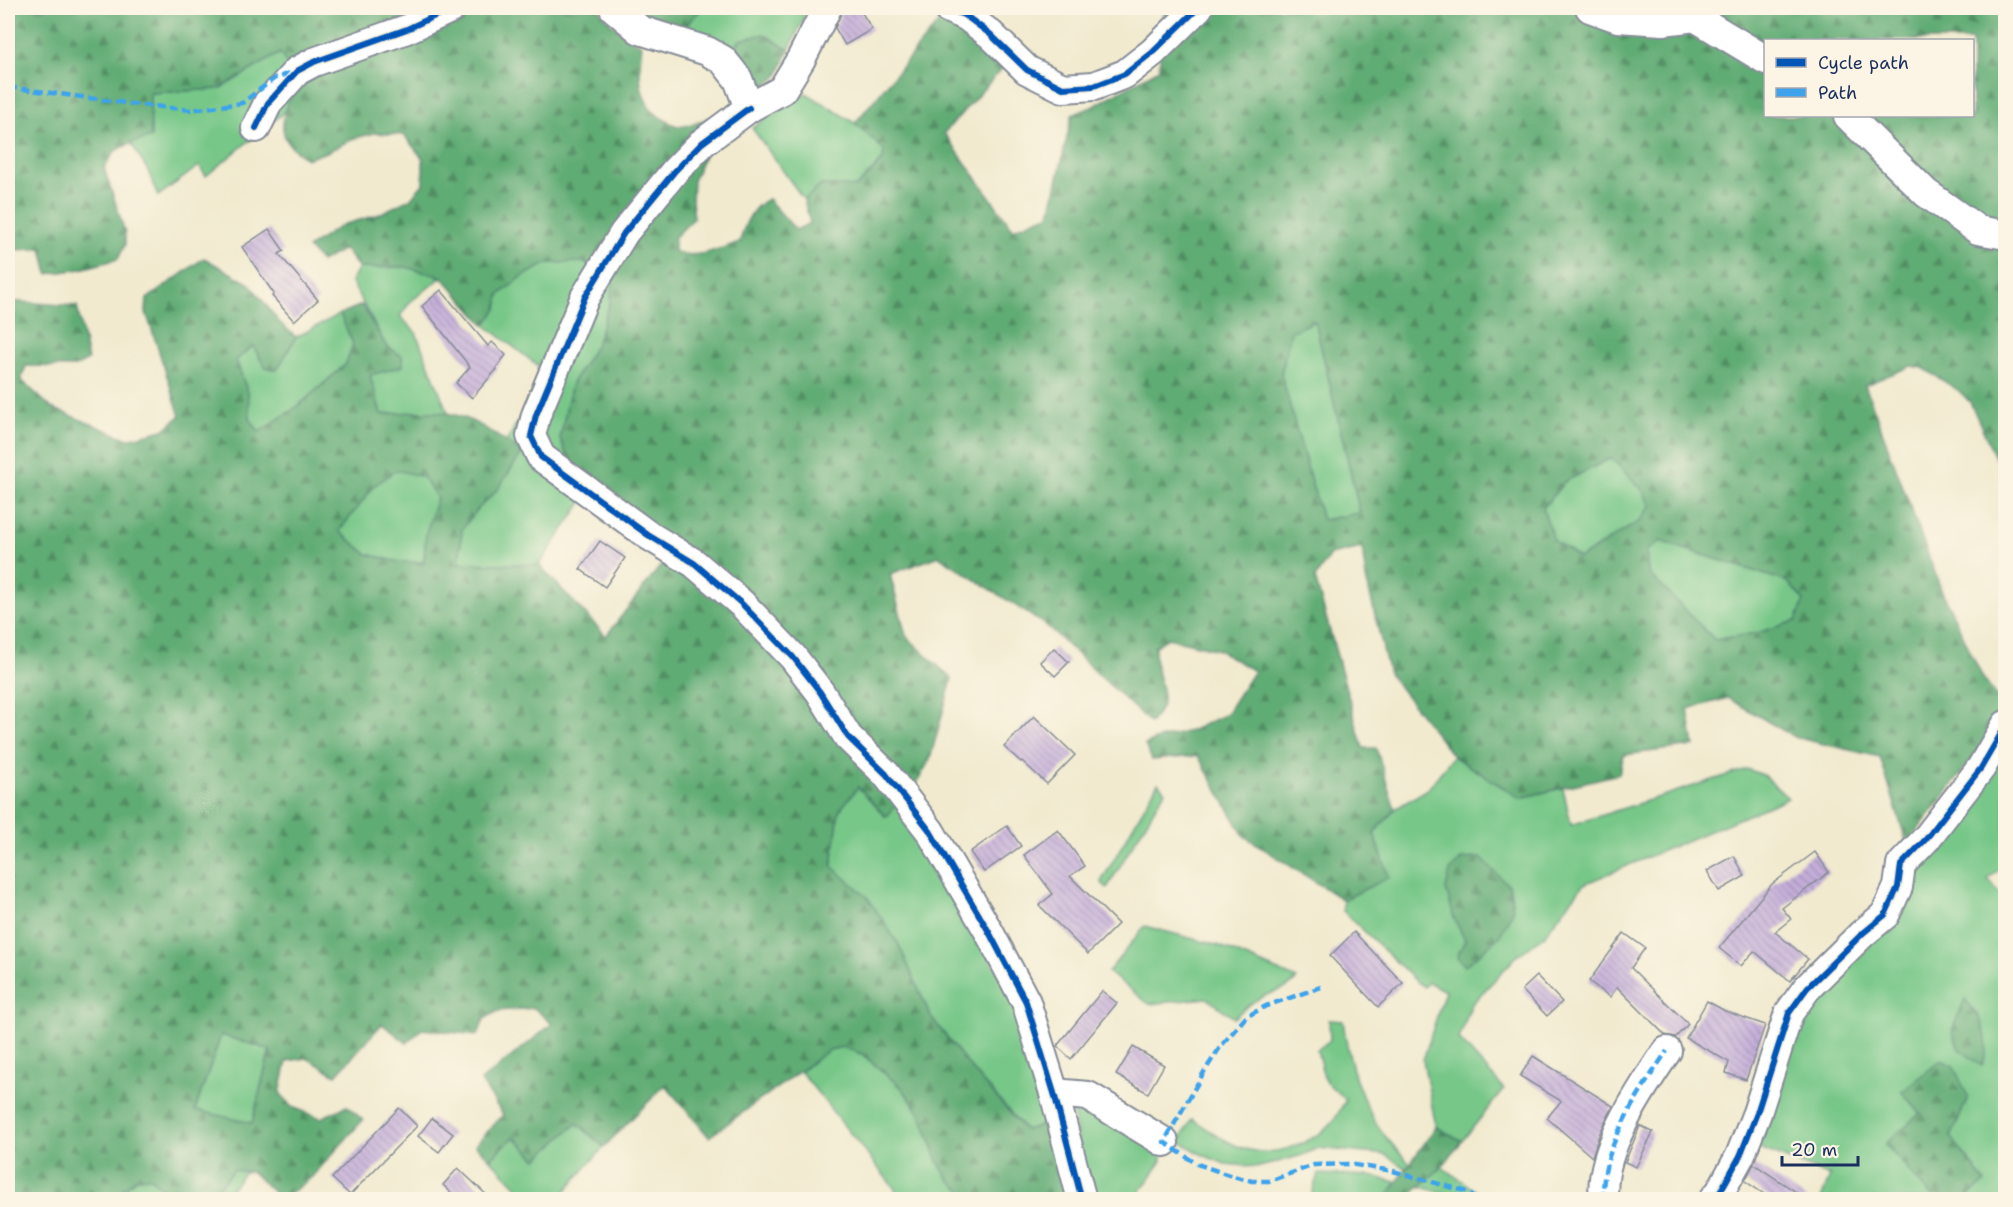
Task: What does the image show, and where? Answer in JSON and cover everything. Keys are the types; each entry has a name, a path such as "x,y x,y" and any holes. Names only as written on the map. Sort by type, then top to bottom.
{"street":[{"path":"256,128 268,103 297,71 314,62 407,29 453,8"},
{"path":"614,8 640,30 707,51 723,60 738,79 749,108"},
{"path":"827,8 782,90 749,108 702,143 674,172 624,233 585,297 536,415 531,436 541,457 648,535 694,563 742,604 793,657 820,692 848,737 886,774 930,831 989,932 1026,1002 1054,1093 1082,1200"},
{"path":"947,8 966,16 990,34 1027,70 1063,88 1094,86 1125,74 1153,52 1198,8"},
{"path":"1590,8 1618,18 1663,21 1695,17 1764,59"},
{"path":"1849,117 1926,193 1978,230 2006,235"},
{"path":"1713,1200 1740,1156 1757,1113 1789,1013 1807,988 1862,934 1885,915 1898,887 1901,865 1926,840 1982,768 2006,725"},
{"path":"1604,1200 1605,1171 1611,1149 1640,1091 1667,1051"},
{"path":"1054,1093 1088,1096 1164,1142"}],"green space":[{"path":"8,8 598,8 618,30 642,45 640,77 644,97 656,114 678,126 690,125 709,118 716,125 693,181 694,218 674,238 674,251 690,255 740,242 749,217 762,202 768,199 796,230 810,223 804,200 821,185 857,187 883,160 884,150 855,123 943,17 1007,63 944,133 1013,229 1050,214 1072,115 1092,107 1159,69 1164,15 1161,8 2005,8 2005,479 1970,402 1958,390 1923,368 1911,366 1865,385 1941,589 1983,678 2004,708 1973,758 1907,844 1880,757 1794,737 1728,698 1688,709 1694,746 1624,755 1619,774 1520,798 1453,756 1389,674 1366,578 1362,548 1330,555 1315,578 1363,748 1376,748 1395,809 1374,833 1389,877 1343,900 1244,836 1198,756 1152,760 1145,745 1155,740 1190,731 1226,714 1254,671 1219,650 1168,638 1155,646 1163,703 1150,723 1047,626 939,556 890,574 906,636 952,679 930,759 917,783 886,817 858,787 839,811 832,866 868,898 898,943 931,1017 970,1067 1025,1130 1050,1123 1071,1199 1032,1199 1029,1195 973,1199 951,1182 939,1164 921,1115 903,1089 862,1054 842,1047 829,1050 709,1137 665,1085 604,1147 577,1123 537,1159 514,1137 490,1159 475,1145 503,1115 481,1081 552,1024 534,1008 498,1011 484,1019 478,1035 422,1029 407,1043 382,1024 336,1075 307,1058 287,1061 280,1093 292,1107 321,1118 347,1106 363,1120 312,1177 283,1199 280,1199 252,1172 233,1170 209,1199 173,1199 150,1177 136,1178 113,1199 8,1199 8,301 77,306 88,360 75,367 26,366 21,380 52,408 128,439 163,430 180,416 146,312 147,299 204,258 250,284 280,323 296,337 277,370 265,367 253,346 236,360 248,393 250,419 259,432 298,406 346,364 353,344 340,314 362,305 386,346 402,356 403,366 370,375 381,414 430,412 457,415 486,429 522,453 498,489 462,529 459,563 539,565 606,636 665,560 572,469 560,438 572,383 596,345 610,302 614,277 583,262 548,263 523,276 499,295 497,309 485,325 442,277 406,267 359,268 344,249 321,262 308,248 342,225 377,215 410,199 423,184 423,159 404,135 374,133 352,139 327,152 306,159 291,146 283,131 284,114 298,82 280,53 219,89 150,93 151,137 115,151 104,168 125,232 125,245 118,259 81,269 48,274 42,249 8,250","holes":["1315,321 1360,513 1322,520 1281,374 1291,331","1611,458 1641,488 1651,505 1640,521 1580,558 1553,540 1543,508 1564,482","397,470 423,477 437,498 426,533 424,562 399,562 367,554 339,531 375,485","1660,541 1788,582 1804,601 1796,621 1757,633 1715,640 1648,573 1646,551","221,1035 270,1050 252,1123 195,1110"]},
{"path":"627,8 703,8 687,26 708,36 705,45 658,27"},
{"path":"703,8 793,8 805,16 789,50 764,34 730,54 687,26"},
{"path":"764,34 789,50 778,76 756,93 730,54 740,40"},
{"path":"280,53 298,82 283,113 206,176 199,166 158,196 148,171 131,143 151,137 149,93 219,89"},
{"path":"806,93 855,123 885,150 883,159 856,187 821,185 804,200 752,128"},
{"path":"583,262 614,277 610,302 596,345 572,383 560,438 572,469 594,485 539,565 459,563 462,529 522,453 506,442 536,389 542,369 485,325 497,309 499,295 523,276 548,263"},
{"path":"406,267 442,277 410,302 400,316 416,333 448,413 381,414 370,375 403,366 402,356 386,346 351,281 359,268"},
{"path":"340,314 353,344 346,364 298,406 259,432 250,419 248,393 236,360 253,346 265,367 277,370 296,337"},
{"path":"1315,321 1360,513 1322,520 1281,374 1291,331"},
{"path":"1611,458 1641,488 1651,505 1640,521 1580,558 1553,540 1543,508 1564,482"},
{"path":"397,469 423,477 438,499 426,533 424,562 399,562 367,554 339,531 375,485"},
{"path":"1660,541 1788,582 1804,601 1796,621 1757,633 1715,640 1648,573 1646,551"},
{"path":"2005,751 2005,865 1988,879 2005,899 2005,1199 1965,1199 1985,1182 1951,1137 1968,1097 1902,1092 1920,1113 1933,1198 1821,1199 1830,1176 1752,1145 1796,1026"},
{"path":"1453,756 1520,798 1563,788 1571,825 1747,769 1763,775 1788,798 1584,884 1543,937 1517,956 1471,1005 1459,1039 1504,1089 1462,1141 1436,1127 1423,1060 1445,991 1428,982 1424,987 1417,982 1343,911 1343,900 1389,877 1374,833 1395,809 1428,789","holes":["1481,858 1466,965 1457,957 1465,940 1454,918 1450,871 1462,859"]},
{"path":"1158,783 1165,791 1107,888 1101,882"},
{"path":"858,787 886,817 897,804 924,838 1016,1006 1050,1123 1026,1130 970,1067 931,1017 898,943 832,866 839,811"},
{"path":"1481,858 1510,887 1513,911 1499,937 1465,966 1457,957 1465,940 1454,918 1446,889 1450,871 1462,859"},
{"path":"1145,926 1220,946 1297,979 1285,988 1254,1001 1234,1018 1207,998 1149,1004 1108,972"},
{"path":"1965,999 1984,1030 1986,1048 1982,1066 1959,1049 1952,1030"},
{"path":"1329,1020 1343,1021 1351,1065 1361,1093 1382,1132 1410,1164 1407,1169 1386,1155 1318,1148 1303,1155 1260,1167 1225,1164 1179,1141 1192,1119 1234,1145 1260,1152 1295,1146 1327,1128 1346,1100 1325,1081 1317,1050 1330,1040"},
{"path":"221,1035 270,1049 252,1124 195,1110"},
{"path":"842,1047 862,1054 903,1089 921,1115 939,1164 1006,1197 1029,1195 1032,1199 903,1199 800,1071 829,1050"},
{"path":"1941,1060 1953,1065 1968,1097 1951,1137 1985,1182 1965,1199 1932,1199 1885,1144 1920,1113 1902,1092"},
{"path":"1071,1102 1162,1152 1162,1161 1135,1199 1089,1199"},
{"path":"577,1123 604,1147 558,1199 523,1199 526,1196 490,1159 514,1137 537,1159"},
{"path":"1436,1127 1462,1141 1442,1167 1405,1199 1385,1199"},
{"path":"1442,1167 1486,1199 1459,1199 1419,1186"},
{"path":"233,1170 246,1171 222,1199 209,1200"},
{"path":"1318,1174 1370,1176 1397,1182 1385,1199 1310,1200"},
{"path":"150,1177 173,1199 113,1200 136,1178"}],"building":[{"path":"843,8 859,8 872,29 845,45 835,28"},
{"path":"269,229 284,251 279,254 318,300 294,321 272,296 274,294 242,247"},
{"path":"441,290 488,346 492,342 506,355 472,398 456,383 470,367 422,306"},
{"path":"600,541 625,558 605,587 580,569"},
{"path":"1054,648 1069,662 1055,676 1040,662"},
{"path":"1034,716 1075,755 1047,784 1004,747"},
{"path":"1007,826 1021,846 984,872 970,852"},
{"path":"1058,830 1085,866 1070,876 1118,924 1088,954 1039,905 1053,894 1024,855"},
{"path":"1815,852 1829,872 1782,908 1791,919 1775,932 1808,959 1790,981 1754,951 1741,966 1719,948 1772,884"},
{"path":"1734,856 1745,876 1719,891 1707,871"},
{"path":"1354,932 1403,983 1378,1007 1330,956"},
{"path":"1624,933 1645,948 1631,968 1688,1024 1676,1037 1665,1035 1617,987 1610,997 1589,981"},
{"path":"1537,976 1562,1002 1547,1016 1522,990"},
{"path":"1102,991 1117,1003 1071,1059 1057,1046"},
{"path":"1707,1001 1725,1011 1765,1025 1746,1080 1726,1073 1729,1062 1686,1038"},
{"path":"1133,1047 1164,1065 1148,1093 1116,1075"},
{"path":"1533,1056 1613,1106 1599,1135 1592,1157 1547,1118 1561,1101 1520,1076"},
{"path":"399,1108 417,1126 350,1195 332,1178"},
{"path":"432,1118 453,1134 439,1152 418,1136"},
{"path":"1640,1126 1653,1132 1636,1167 1625,1162"},
{"path":"1754,1164 1808,1200 1773,1200 1745,1181"},
{"path":"458,1168 492,1200 459,1200 443,1185"}],"marked path":[{"path":"8,87 191,110 242,103 275,78 293,72"},
{"path":"1321,987 1266,1006 1246,1017 1221,1046 1164,1142 1197,1164 1252,1181 1269,1181 1314,1165 1349,1164 1393,1171 1468,1192 1476,1200"},
{"path":"1604,1200 1607,1162 1614,1142 1634,1102 1667,1051"}],"cycle path":[{"path":"256,128 268,103 297,71 314,62 407,29 452,8"},
{"path":"947,8 966,16 990,34 1027,70 1063,88 1094,86 1125,74 1153,52 1198,8"},
{"path":"749,108 702,143 674,172 624,233 585,297 536,415 531,436 541,457 648,535 694,563 742,604 793,657 820,692 848,737 886,774 930,831 989,932 1026,1002 1054,1093 1082,1200"},
{"path":"1713,1200 1740,1156 1757,1113 1789,1013 1807,988 1862,934 1885,915 1898,887 1901,865 1926,839 1981,768 2006,725"}]}
